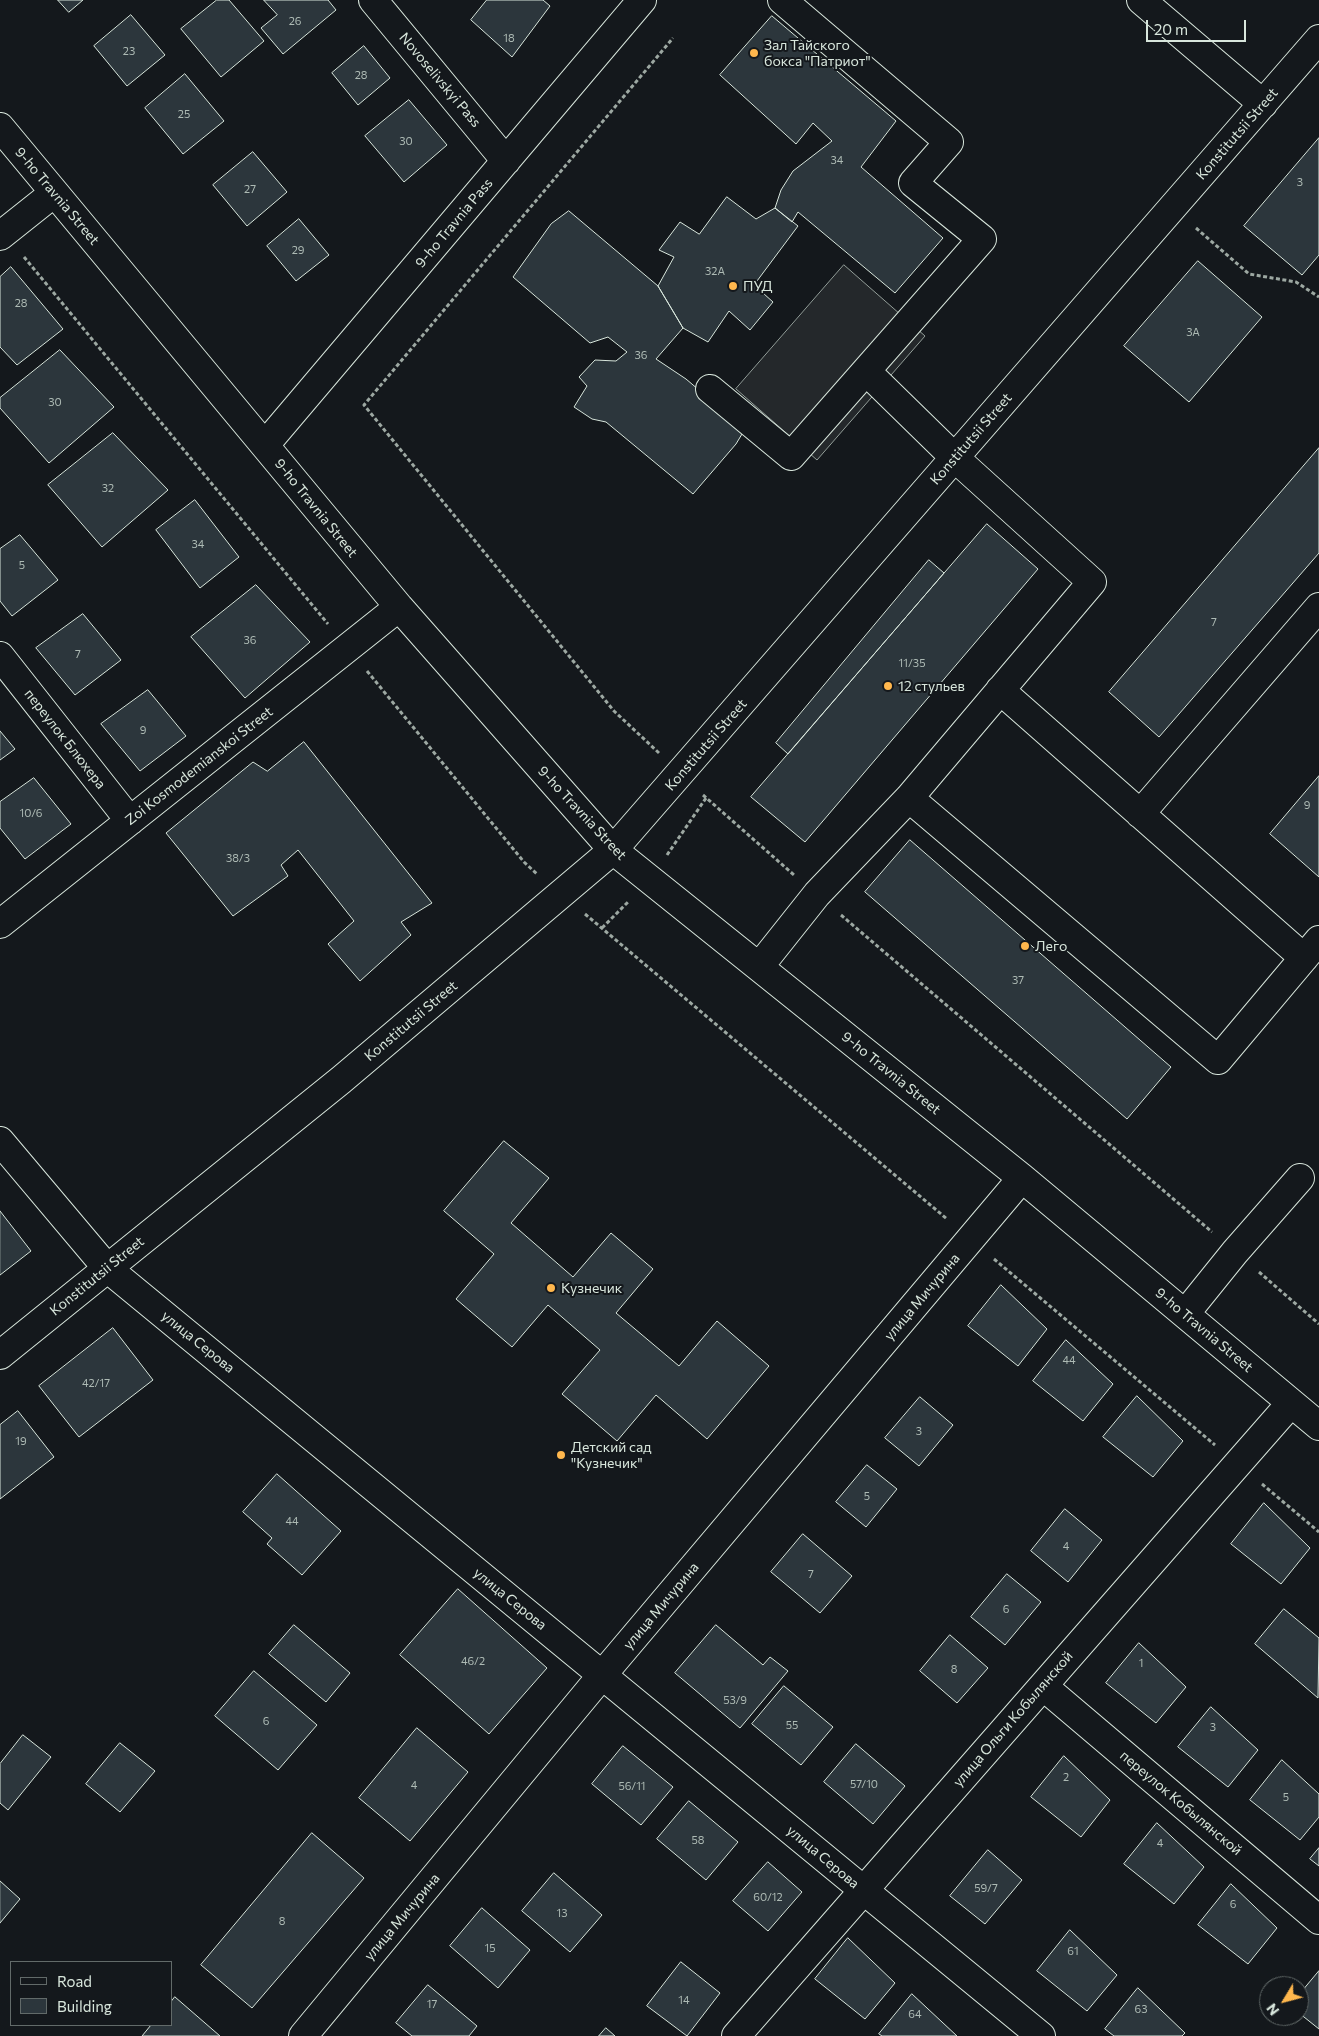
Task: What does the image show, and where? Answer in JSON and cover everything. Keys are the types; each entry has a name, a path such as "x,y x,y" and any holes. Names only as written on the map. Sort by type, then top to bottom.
{"street":[{"name":"Novoselivskyi Pass","path":"373,0 506,160"},
{"name":"9-ho Travnia Pass","path":"265,446 642,0"},
{"path":"710,389 791,456 982,239 913,183 950,142 782,0"},
{"path":"1141,0 1263,104"},
{"name":"Konstitutsii Street","path":"0,1355 333,1086 614,850 1319,40"},
{"name":"9-ho Travnia Street","path":"0,127 398,607 614,850 1022,1178 1319,1426"},
{"path":"2,234 54,193"},
{"path":"759,967 817,894 909,798 1092,582 955,458 866,371"},
{"path":"1140,814 1319,606"},
{"name":"Zoi Kosmodemianskoi Street","path":"0,924 398,607"},
{"name":"переулок Блюхера","path":"0,656 130,821"},
{"path":"909,798 1218,1060 1311,949 1140,814 1000,690"},
{"name":"улица Серова","path":"0,1141 107,1268 1041,2036"},
{"name":"улица Мичурина","path":"303,2036 603,1674 1022,1178"},
{"path":"1185,1314 1235,1252 1300,1178"},
{"name":"улица Ольги Кобылянской","path":"736,2036 1292,1403"},
{"name":"переулок Кобылянской","path":"1043,1686 1319,1920"}],"path":[{"path":"1194,226 1249,274 1296,282 1319,297"},
{"path":"2,234 524,862 1319,1532"}],"shaded area":[{"path":"844,265 925,336 817,460 736,389"}],"building":[{"path":"58,0 83,0 69,12"},
{"path":"217,0 229,0 264,41 221,77 181,29"},
{"path":"264,0 328,0 336,10 283,54 261,28 277,15"},
{"path":"487,0 543,0 550,6 512,57 471,20"},
{"path":"131,15 165,55 127,86 94,46"},
{"path":"772,16 896,121 861,167 943,238 895,293 798,212 792,222 775,208 781,190 793,171 832,141 813,123 796,144 720,75"},
{"path":"364,46 390,78 358,105 332,73"},
{"path":"185,74 224,121 183,154 145,108"},
{"path":"409,100 447,145 404,182 365,136"},
{"path":"1319,138 1319,255 1302,275 1244,226"},
{"path":"253,152 287,192 247,226 213,185"},
{"path":"727,197 756,219 775,208 798,226 754,285 773,302 750,330 729,311 708,342 683,328 658,286 674,257 659,250 680,222 699,234"},
{"path":"569,211 658,286 683,328 656,359 686,379 745,429 736,444 693,494 606,422 592,419 574,407 587,386 579,377 595,360 616,361 627,352 608,337 590,343 513,277 551,224"},
{"path":"299,219 329,255 296,281 267,246"},
{"path":"1198,261 1262,317 1189,402 1124,346"},
{"path":"11,267 63,329 17,365 0,347 0,277"},
{"path":"60,350 114,407 49,463 0,408 0,398"},
{"path":"113,433 168,490 102,547 48,485"},
{"path":"1319,448 1319,553 1159,737 1109,692"},
{"path":"195,500 239,557 200,588 156,530"},
{"path":"987,524 1038,569 805,842 751,797"},
{"path":"20,535 58,580 12,616 0,601 0,549"},
{"path":"929,560 944,573 788,754 776,743"},
{"path":"256,585 310,642 245,698 191,637"},
{"path":"83,614 121,660 75,695 36,648"},
{"path":"148,690 186,736 140,771 101,724"},
{"path":"0,731 15,749 0,760"},
{"path":"304,742 432,903 401,922 411,935 360,981 328,944 354,921 298,850 281,865 288,876 233,916 166,833 253,762 267,771"},
{"path":"1319,776 1319,877 1270,834"},
{"path":"34,778 71,824 25,859 0,828 0,802"},
{"path":"910,840 1171,1067 1127,1119 865,892"},
{"name":"Кузнечик","path":"504,1141 549,1178 511,1223 573,1277 611,1233 653,1269 616,1313 679,1366 717,1321 769,1366 707,1439 656,1395 617,1441 562,1394 600,1350 548,1305 512,1347 456,1299 494,1254 444,1211"},
{"path":"0,1211 31,1251 0,1275"},
{"path":"1001,1285 1047,1329 1018,1366 968,1326"},
{"path":"113,1328 153,1380 79,1437 39,1386"},
{"path":"1066,1340 1113,1384 1083,1421 1033,1381"},
{"path":"1137,1396 1183,1441 1153,1477 1103,1437"},
{"path":"920,1397 953,1425 919,1466 885,1438"},
{"path":"18,1411 54,1457 0,1499 0,1425"},
{"path":"867,1465 897,1489 866,1527 836,1502"},
{"path":"277,1474 341,1531 302,1575 267,1544 272,1538 243,1512"},
{"path":"1264,1503 1310,1548 1281,1584 1231,1544"},
{"path":"1065,1509 1102,1540 1068,1582 1031,1551"},
{"path":"803,1534 852,1576 820,1613 771,1572"},
{"path":"1007,1574 1041,1602 1005,1645 971,1617"},
{"path":"458,1589 547,1668 489,1734 400,1655"},
{"path":"1284,1609 1319,1638 1318,1698 1255,1644"},
{"path":"294,1625 350,1673 326,1702 269,1654"},
{"path":"716,1625 763,1665 770,1657 788,1671 740,1728 675,1673"},
{"path":"950,1635 988,1668 957,1703 920,1671"},
{"path":"1139,1643 1186,1687 1156,1723 1106,1683"},
{"path":"254,1671 317,1725 278,1770 215,1716"},
{"path":"784,1686 833,1727 801,1765 752,1724"},
{"path":"1211,1707 1258,1750 1228,1787 1178,1747"},
{"path":"417,1728 468,1772 410,1841 359,1798"},
{"path":"23,1735 51,1757 8,1810 0,1803 0,1764"},
{"path":"120,1743 155,1771 120,1812 86,1784"},
{"path":"856,1744 905,1786 873,1824 824,1782"},
{"path":"623,1746 673,1787 641,1825 592,1784"},
{"path":"1064,1756 1110,1800 1081,1837 1031,1797"},
{"path":"1282,1760 1319,1794 1319,1817 1300,1840 1250,1800"},
{"path":"689,1801 738,1842 706,1880 657,1839"},
{"path":"1157,1823 1204,1867 1174,1904 1124,1864"},
{"path":"312,1833 364,1878 252,2008 201,1965"},
{"path":"1319,1848 1319,1866 1310,1859"},
{"path":"988,1850 1022,1880 985,1924 950,1896"},
{"path":"768,1862 802,1892 768,1931 733,1901"},
{"path":"554,1873 602,1915 570,1952 522,1911"},
{"path":"0,1881 20,1899 0,1923"},
{"path":"1231,1884 1277,1928 1248,1964 1198,1925"},
{"path":"482,1908 530,1950 498,1988 450,1946"},
{"path":"1070,1930 1117,1975 1087,2011 1037,1971"},
{"path":"848,1938 895,1983 865,2019 815,1979"},
{"path":"681,1962 720,1993 687,2036 647,2006"},
{"path":"1319,1971 1319,2029 1309,2021 1309,1983"},
{"path":"428,1985 477,2026 469,2036 412,2036 396,2023"},
{"path":"1138,1988 1185,2033 1182,2036 1114,2036 1105,2029"},
{"path":"912,1994 957,2036 882,2036 879,2034"},
{"path":"175,1997 220,2036 142,2036 150,2026 172,2026 172,2001"},
{"path":"606,2028 615,2036 599,2036"}],"place":[{"name":"Зал Тайского бокса \"Патриот\"","path":"754,53"},
{"name":"ПУД","path":"733,286"},
{"name":"12 стульев","path":"888,686"},
{"name":"Лего","path":"1025,946"},
{"name":"Кузнечик","path":"551,1288"},
{"name":"Детский сад \"Кузнечик\"","path":"561,1455"}]}
